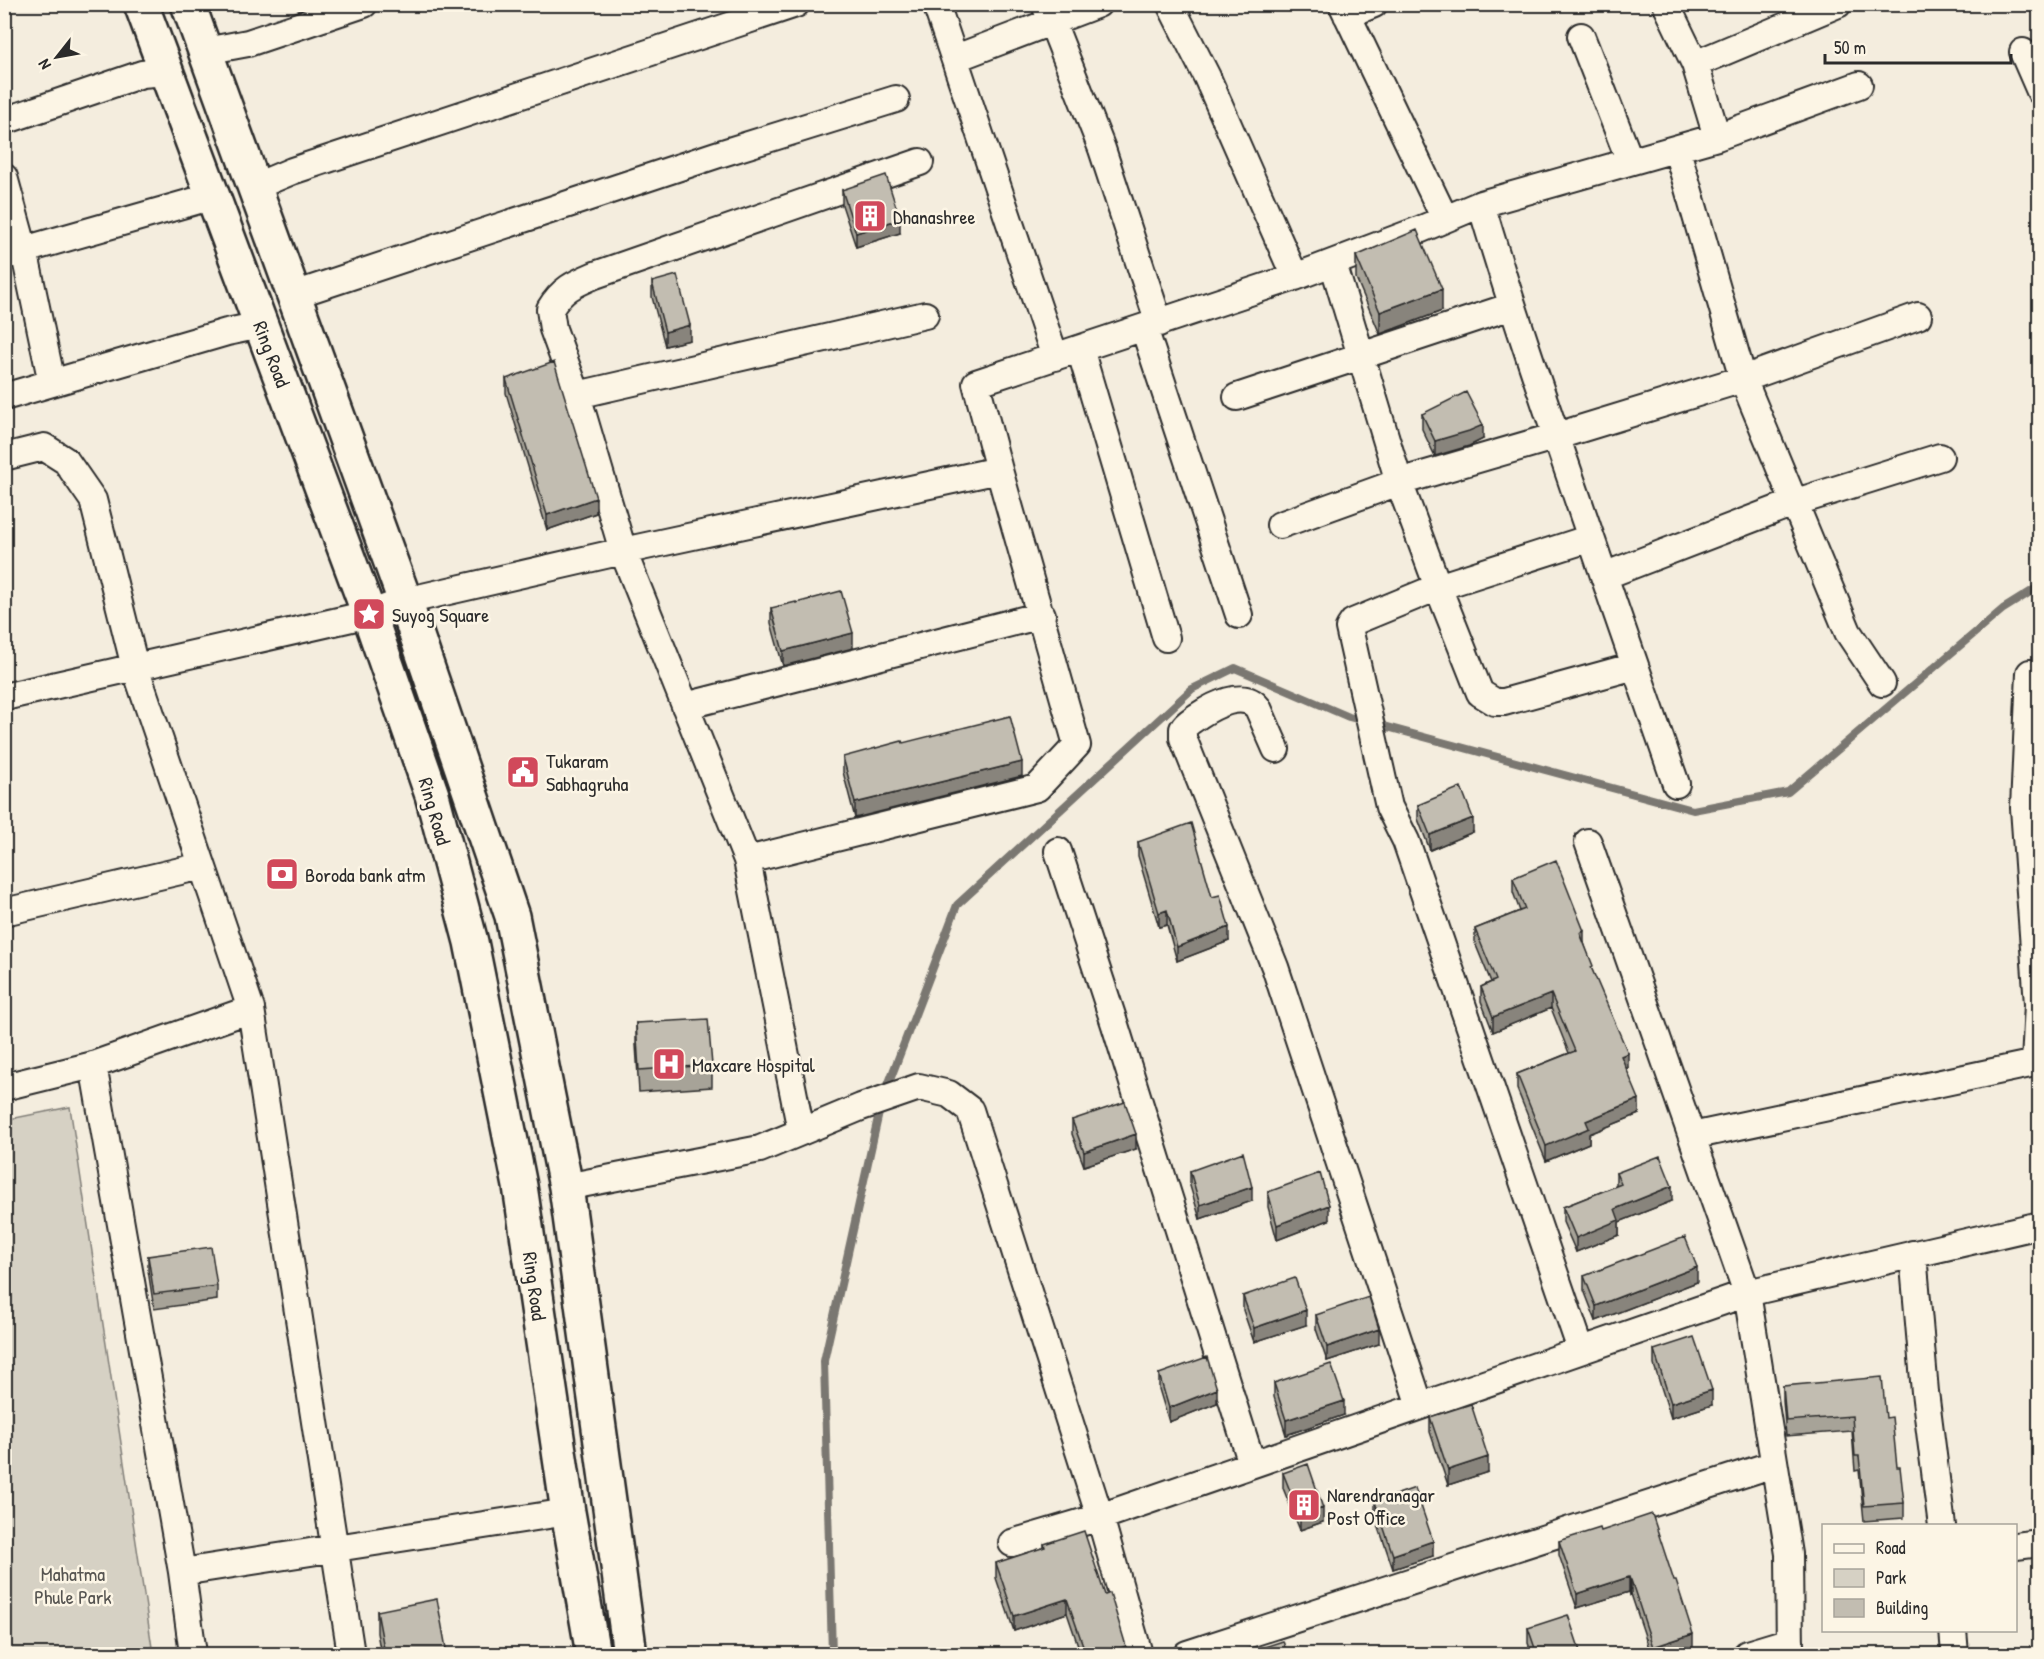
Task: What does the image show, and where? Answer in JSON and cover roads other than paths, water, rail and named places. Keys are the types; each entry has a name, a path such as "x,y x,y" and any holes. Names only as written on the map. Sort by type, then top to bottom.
{"highway":[{"name":"Ring Road","path":"141,4 369,614 432,795 471,942 520,1186 568,1512 593,1654"},
{"name":"Ring Road","path":"188,4 405,601 512,916 566,1188 630,1654"}],"street":[{"path":"205,51 248,43 364,4"},
{"path":"254,187 303,167 796,4"},
{"path":"936,4 1055,357"},
{"path":"956,58 1049,13 1098,4"},
{"path":"1170,4 1207,77 1295,278"},
{"path":"1374,4 1344,10 1444,219"},
{"path":"1666,4 1695,64 1717,137"},
{"path":"1695,64 1838,4"},
{"path":"1049,13 1102,149 1151,325 1239,615"},
{"path":"1581,36 1630,161"},
{"path":"2024,52 2040,91"},
{"path":"4,121 142,74 166,72"},
{"path":"747,860 1037,788 1077,746 976,383 1295,278 1481,204 1630,161 1677,150 1859,86"},
{"path":"294,295 716,155 896,99"},
{"path":"1677,150 1743,379 1848,632 1882,683"},
{"path":"801,1131 747,860 623,551 577,395 553,329 550,309 557,296 570,286 595,275 920,162"},
{"path":"4,177 14,253 52,383"},
{"path":"14,253 213,196"},
{"path":"1481,204 1512,306 1676,784"},
{"path":"1333,263 1399,482 1480,693 1495,702 1504,702 1635,666"},
{"path":"1237,397 1512,306"},
{"path":"577,395 925,315"},
{"path":"1280,525 1399,482 1743,379 1918,316"},
{"path":"4,397 227,332 261,325"},
{"path":"1080,349 1166,638"},
{"path":"4,457 44,447 66,460 93,500 135,667 251,1009 351,1654"},
{"path":"1604,576 1793,503 1940,457"},
{"path":"4,697 369,614 405,601 623,551 999,470"},
{"path":"1581,1350 1406,841 1389,807 1349,628 1353,622 1438,587 1591,538"},
{"path":"685,706 1042,615"},
{"path":"1692,1136 2037,1063 2038,1004 2024,808 2030,673"},
{"path":"1276,749 1258,708 1254,703 1248,701 1231,700 1210,708 1183,729 1183,738 1275,967 1420,1406"},
{"path":"1588,842 1747,1293 1789,1554 1790,1648 1747,1654"},
{"path":"1058,851 1119,1036 1252,1464"},
{"path":"4,912 202,866"},
{"path":"4,1087 93,1065 251,1009"},
{"path":"93,1065 182,1572 193,1654"},
{"path":"566,1188 760,1149 861,1107 919,1088 949,1094 970,1110 1100,1517 1139,1654"},
{"path":"1012,1543 1100,1517 1747,1293 2040,1225"},
{"path":"1913,1254 1925,1392 1941,1524"},
{"path":"1187,1654 1774,1464"},
{"path":"182,1572 568,1512"},
{"path":"2017,1546 2040,1543"},
{"path":"1953,1632 1955,1654"}],"waterway":[{"path":"1376,724 1693,810 1788,792 2003,609 2040,586"},
{"path":"885,1093 957,905 1192,689 1235,668 1349,717 1364,721"},
{"path":"832,1654 824,1361 881,1104"}],"place":[{"name":"Dhanashree","path":"870,216"},
{"name":"Suyog Square","path":"369,614"},
{"name":"Tukaram Sabhagruha","path":"523,772"},
{"name":"Boroda bank atm","path":"282,874"},
{"name":"Maxcare Hospital","path":"669,1064"},
{"name":"Narendranagar Post Office","path":"1304,1505"}],"park label":[{"name":"Mahatma Phule Park","path":"73,1584"}]}
